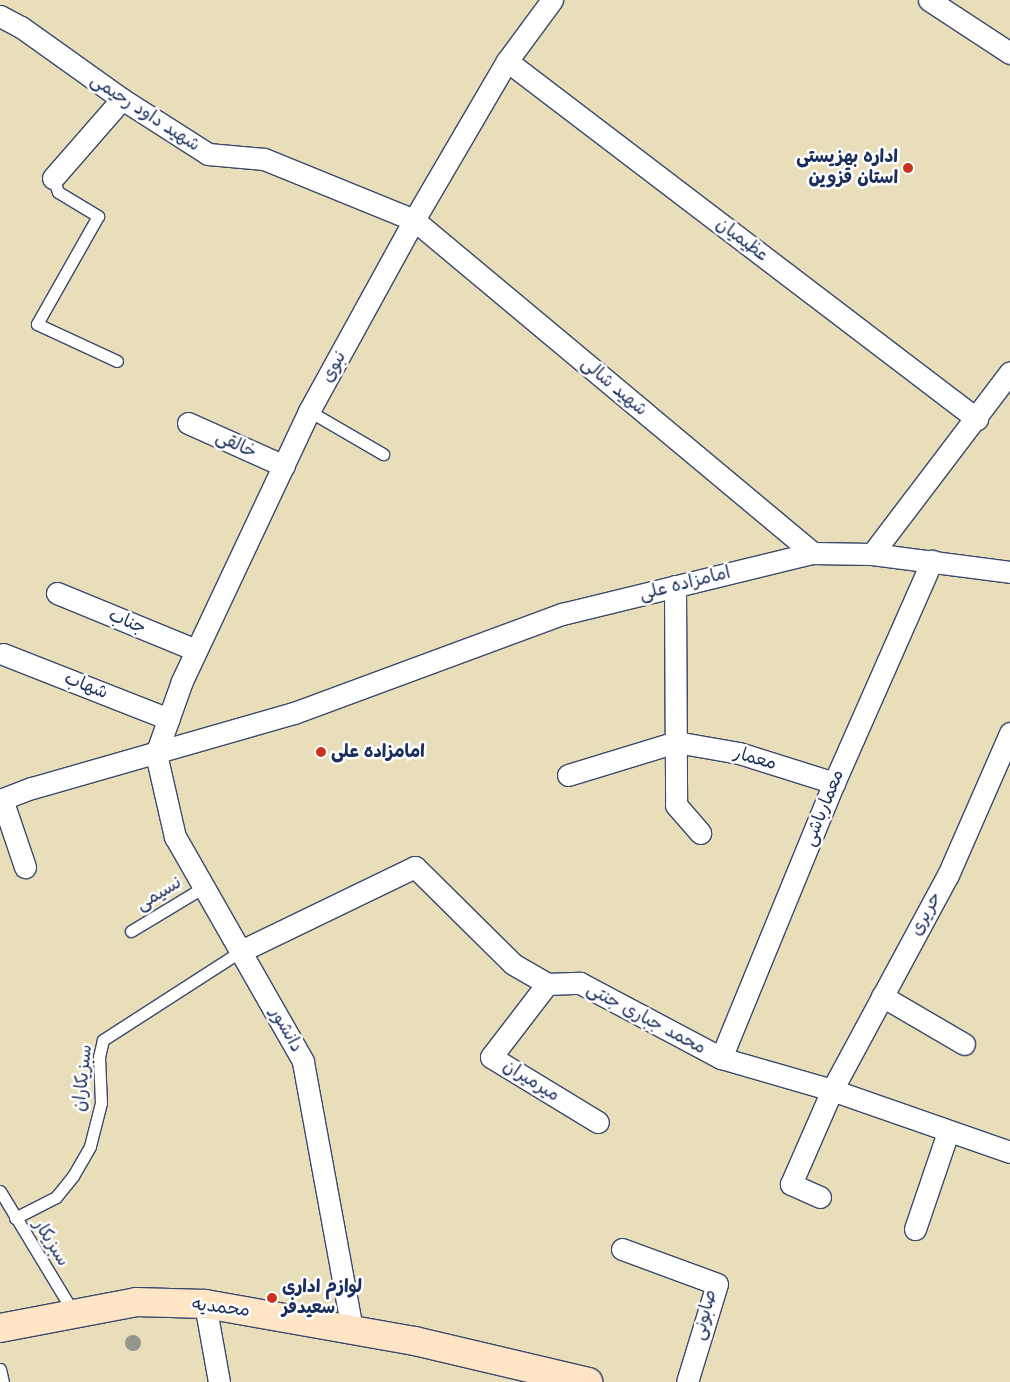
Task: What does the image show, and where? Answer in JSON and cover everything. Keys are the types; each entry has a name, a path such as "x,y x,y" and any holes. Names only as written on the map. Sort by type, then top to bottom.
{"street":[{"name":"نبوی","path":"156,754 196,650 309,412 414,220 507,61 552,0"},
{"path":"929,0 1010,53"},
{"name":"شهید داود رحیمی","path":"0,16 21,26 122,99 208,154 264,159 414,220"},
{"name":"عظیمیان","path":"507,61 977,419"},
{"path":"53,178 122,99"},
{"name":"شهید شالی","path":"414,220 813,553"},
{"path":"872,554 977,419 1010,372"},
{"name":"خالقی","path":"188,423 284,466"},
{"name":"امامزاده علی","path":"1,800 32,788 156,754 356,692 562,614 813,553 872,554 1010,572"},
{"name":"معمارباشی","path":"721,1058 834,783 932,562"},
{"path":"675,586 676,805 700,833"},
{"name":"جناب","path":"57,593 196,650"},
{"name":"شهاب","path":"3,654 168,719"},
{"name":"حریری","path":"820,1197 791,1184 832,1090 948,875 1010,733"},
{"name":"معمار","path":"568,776 676,742 739,753 834,783"},
{"name":"دانشور","path":"156,754 175,837 303,1061 352,1330"},
{"path":"1,800 25,867"},
{"path":"241,951 415,867 513,964 546,984"},
{"name":"محمد جباری جنتی","path":"546,984 580,983 721,1058 832,1090 948,1132 1010,1152"},
{"name":"میرمیران","path":"546,984 491,1057 598,1122"},
{"path":"882,996 964,1044"},
{"path":"915,1229 948,1132"},
{"name":"صابونی","path":"622,1249 717,1284 686,1382"},
{"name":"محمدیه","path":"0,1328 136,1302 205,1304 352,1330 588,1382"},
{"path":"205,1304 219,1382"}],"lane":[{"path":"53,178 58,192 98,216 37,324 117,361"},
{"path":"309,412 383,454"},
{"name":"نسیمی","path":"131,931 204,887"},
{"name":"سبزیکاران","path":"15,1218 56,1197 73,1176 90,1146 100,1103 99,1057 103,1040 241,951"},
{"name":"سبزیکار","path":"0,1191 74,1314"},
{"path":"0,1369 3,1382"}],"place":[{"name":"اداره بهزیستی استان قزوین","path":"908,168"},
{"name":"امامزاده علی","path":"321,752"},
{"name":"لوازم ادارى سعيدفر","path":"272,1298"}]}
